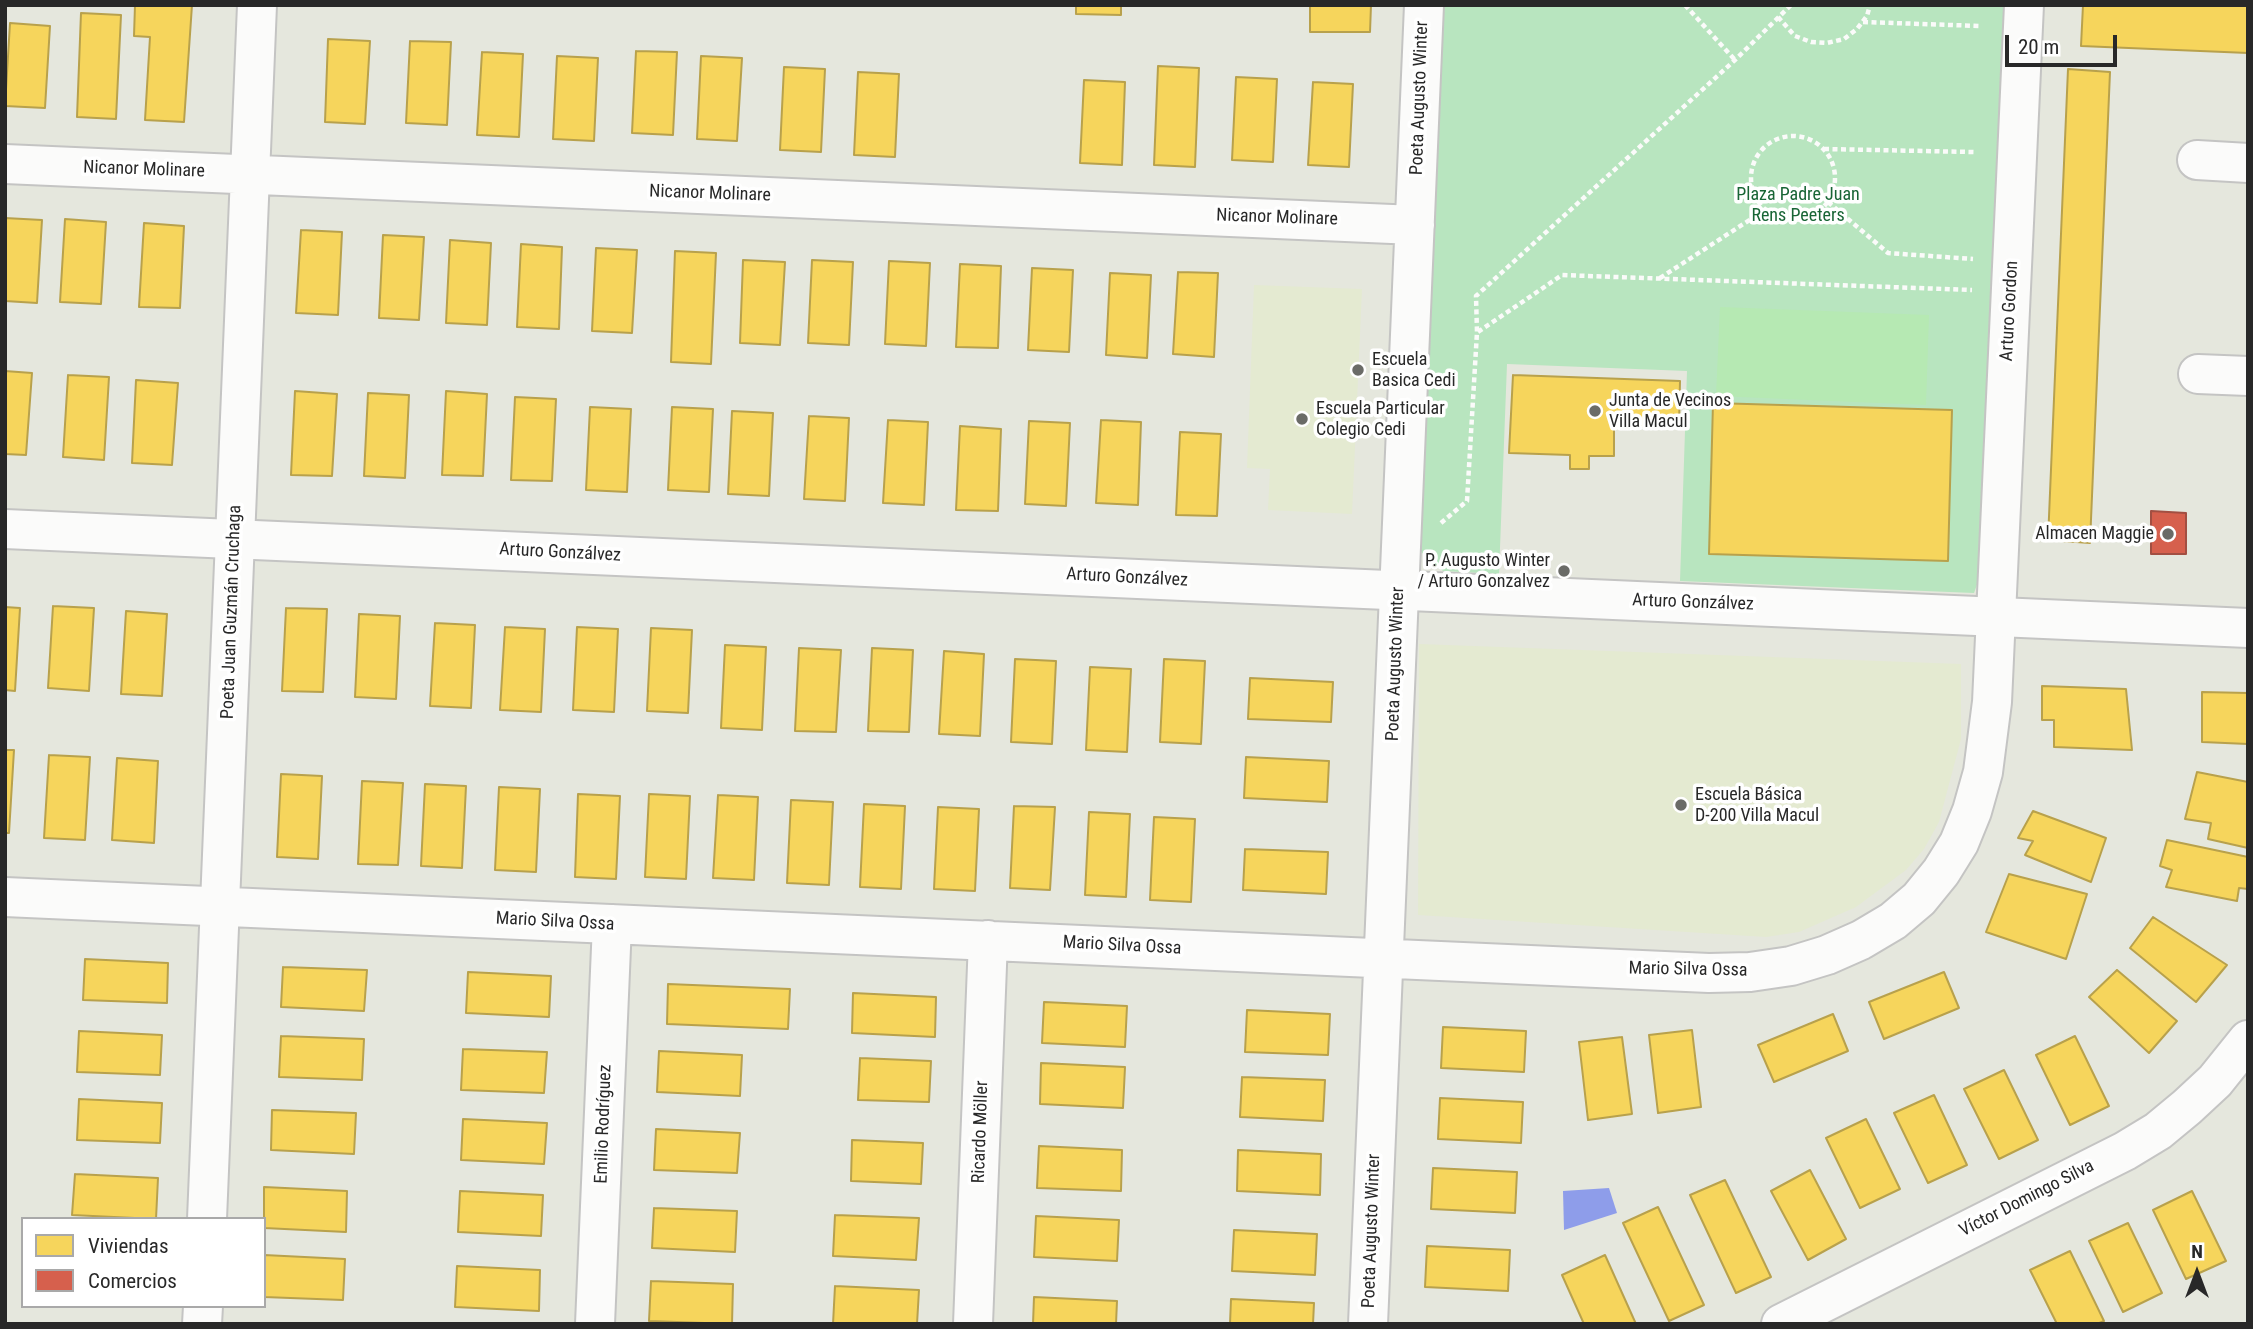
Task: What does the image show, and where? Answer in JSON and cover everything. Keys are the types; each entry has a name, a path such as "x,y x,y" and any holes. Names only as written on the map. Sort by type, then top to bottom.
{"street":[{"name":"Poeta Juan Guzmán Cruchaga","path":"207,1217 257,5"},
{"name":"Poeta Augusto Winter","path":"1368,1324 1424,5"},
{"name":"Arturo Gordon","path":"1996,616 2024,5"},
{"path":"2197,160 2248,163"},
{"name":"Nicanor Molinare","path":"5,164 1415,225"},
{"path":"2198,374 2248,376"},
{"name":"Arturo Gonzálvez","path":"5,529 2248,628"},
{"name":"Mario Silva Ossa","path":"5,897 1709,973 1751,972 1791,966 1827,955 1878,932 1920,899 1941,872 1959,843 1983,772 1990,731 1996,616"},
{"name":"Emilio Rodríguez","path":"596,1324 612,924"},
{"name":"Ricardo Möller","path":"974,1324 988,940"},
{"name":"Víctor Domingo Silva","path":"1781,1324 2125,1151 2158,1131 2215,1081 2248,1040"}],"path":[{"path":"1685,5 1735,61"},
{"path":"1437,527 1467,501 1477,332 1476,296 1735,61 1791,5"},
{"path":"1778,17 1795,36 1811,42 1827,43 1844,39 1857,29 1867,16 1870,5"},
{"path":"1862,22 1980,26"},
{"path":"1794,137 1807,139 1823,149 1833,165 1835,178 1834,191 1819,212 1806,219 1791,220 1777,217 1765,210 1755,197 1752,177 1757,156 1767,145 1794,137"},
{"path":"1823,149 1975,152"},
{"path":"1828,202 1888,253 1973,259"},
{"path":"1659,279 1765,210"},
{"path":"1477,332 1562,275 1972,290"}],"shaded area":[{"name":"Escuela Particular Colegio Cedi","path":"1254,285 1362,289 1352,514 1268,510 1270,469 1247,468"},
{"name":"Escuela Básica D-200 Villa Macul","path":"1419,644 1961,664 1961,739 1939,822 1924,849 1906,870 1856,907 1799,932 1766,937 1418,915"}],"green space":[{"name":"Plaza Padre Juan Rens Peeters","path":"1442,5 2006,5 1983,568 1974,593 1680,581 1687,371 1507,364 1499,574 1443,571 1420,551"},
{"path":"1720,307 1929,315 1926,405 1716,396"}],"water":[{"path":"1609,1188 1617,1213 1564,1230 1563,1191"}],"building: Viviendas":[{"path":"135,5 192,5 184,122 145,120 150,37 134,36"},
{"path":"1076,5 1121,5 1121,15 1076,14"},
{"path":"1310,5 1371,5 1370,32 1310,32"},
{"path":"2083,5 2248,5 2248,53 2081,46"},
{"path":"81,13 121,15 116,119 77,117"},
{"path":"10,23 50,26 45,108 5,106"},
{"path":"328,39 370,41 365,124 325,122"},
{"path":"410,41 451,42 447,125 406,123"},
{"path":"636,51 677,52 673,135 632,133"},
{"path":"482,52 523,54 519,137 477,135"},
{"path":"557,56 598,58 594,141 553,139"},
{"path":"701,56 742,58 737,141 697,139"},
{"path":"1158,66 1199,68 1195,167 1154,165"},
{"path":"784,67 825,69 821,152 780,150"},
{"path":"2068,69 2110,72 2090,543 2048,540"},
{"path":"858,72 899,74 895,157 854,155"},
{"path":"1236,77 1277,79 1273,162 1232,160"},
{"path":"1084,80 1125,82 1122,165 1080,163"},
{"path":"1313,82 1353,84 1349,167 1308,165"},
{"path":"5,218 42,220 37,303 5,301"},
{"path":"65,219 106,222 101,304 60,302"},
{"path":"144,223 184,226 180,308 139,307"},
{"path":"301,230 342,232 338,315 296,313"},
{"path":"383,235 424,237 419,320 379,318"},
{"path":"450,240 491,243 487,325 446,323"},
{"path":"521,244 562,247 559,329 517,327"},
{"path":"596,248 637,250 632,333 592,331"},
{"path":"675,251 716,253 711,364 671,362"},
{"path":"743,260 785,262 780,345 740,343"},
{"path":"812,260 853,262 849,345 808,343"},
{"path":"889,261 930,263 926,346 885,344"},
{"path":"960,264 1001,266 998,348 956,347"},
{"path":"1032,268 1073,270 1069,352 1028,350"},
{"path":"1178,272 1218,273 1214,357 1173,354"},
{"path":"1110,273 1151,275 1147,358 1106,355"},
{"path":"5,371 32,373 26,455 5,454"},
{"path":"68,375 109,377 104,460 63,457"},
{"name":"Junta de Vecinos Villa Macul","path":"1513,375 1680,381 1679,428 1614,426 1614,456 1589,456 1589,469 1570,469 1570,455 1509,453"},
{"path":"136,380 178,383 172,465 132,463"},
{"path":"295,391 337,394 332,476 291,475"},
{"path":"446,391 487,394 483,476 442,475"},
{"path":"368,393 409,395 405,478 364,476"},
{"path":"515,397 556,399 552,481 511,480"},
{"path":"1713,403 1952,410 1948,561 1709,554"},
{"path":"590,407 631,409 627,492 586,490"},
{"path":"672,407 713,409 709,492 668,490"},
{"path":"732,411 773,413 769,496 728,494"},
{"path":"809,416 849,418 845,501 804,499"},
{"path":"888,420 928,422 924,505 883,503"},
{"path":"1101,420 1141,422 1138,505 1096,503"},
{"path":"1029,421 1070,423 1066,506 1025,504"},
{"path":"960,426 1001,429 998,511 956,510"},
{"path":"1180,432 1221,434 1217,516 1176,515"},
{"path":"53,606 94,608 89,691 48,688"},
{"path":"5,607 20,608 15,691 5,690"},
{"path":"286,608 327,609 323,692 282,691"},
{"path":"126,611 167,614 162,696 121,694"},
{"path":"359,614 400,616 396,699 355,697"},
{"path":"435,623 475,625 471,708 430,706"},
{"path":"505,627 545,629 541,712 500,710"},
{"path":"577,627 618,629 614,712 573,710"},
{"path":"651,628 692,630 688,713 647,711"},
{"path":"725,645 766,647 762,730 721,728"},
{"path":"799,648 841,650 836,732 795,731"},
{"path":"872,648 913,650 909,732 868,731"},
{"path":"944,651 984,654 980,736 939,734"},
{"path":"1015,659 1056,661 1052,744 1011,742"},
{"path":"1164,659 1205,661 1201,744 1160,742"},
{"path":"1090,667 1131,669 1127,752 1086,750"},
{"path":"1250,678 1333,682 1331,722 1248,719"},
{"path":"2042,686 2126,689 2132,750 2054,747 2054,720 2042,720"},
{"path":"2202,692 2248,693 2248,744 2202,742"},
{"path":"5,750 14,750 9,833 5,833"},
{"path":"49,755 90,757 85,840 44,838"},
{"path":"1246,757 1329,761 1327,802 1244,798"},
{"path":"117,758 158,761 154,843 112,840"},
{"path":"2197,772 2248,782 2248,848 2208,839 2211,823 2185,819"},
{"path":"281,774 322,776 318,859 277,857"},
{"path":"362,781 403,783 398,865 358,864"},
{"path":"425,784 466,786 462,868 421,866"},
{"path":"499,787 540,789 536,872 495,870"},
{"path":"578,794 620,796 616,879 575,877"},
{"path":"649,794 690,796 686,879 645,877"},
{"path":"718,795 758,797 754,880 713,878"},
{"path":"791,800 833,802 829,885 787,883"},
{"path":"864,804 905,806 901,889 860,887"},
{"path":"1014,806 1055,807 1050,890 1010,888"},
{"path":"938,807 979,809 975,891 934,889"},
{"path":"2033,811 2106,838 2091,882 2025,855 2033,841 2018,838"},
{"path":"1089,812 1130,814 1126,897 1085,895"},
{"path":"1154,817 1195,819 1191,902 1150,900"},
{"path":"2167,840 2248,857 2248,889 2239,888 2237,901 2166,887 2172,870 2160,866"},
{"path":"1245,849 1328,852 1326,894 1243,890"},
{"path":"2009,874 2087,894 2066,959 1986,932"},
{"path":"2153,917 2227,965 2196,1002 2130,948"},
{"path":"85,959 168,963 167,1003 83,1000"},
{"path":"283,967 367,970 364,1011 281,1007"},
{"path":"2117,970 2177,1021 2149,1053 2089,997"},
{"path":"468,972 551,976 549,1017 466,1013"},
{"path":"1944,972 1959,1008 1884,1039 1869,1002"},
{"path":"668,984 790,989 788,1029 667,1024"},
{"path":"853,993 936,997 935,1037 852,1033"},
{"path":"1044,1002 1127,1006 1125,1047 1042,1043"},
{"path":"1247,1010 1330,1014 1328,1055 1245,1052"},
{"path":"1833,1014 1848,1051 1774,1082 1758,1045"},
{"path":"1443,1027 1526,1031 1524,1072 1441,1068"},
{"path":"1692,1030 1701,1107 1658,1113 1649,1035"},
{"path":"79,1031 162,1035 160,1075 77,1072"},
{"path":"281,1036 364,1039 362,1080 279,1077"},
{"path":"2075,1036 2109,1106 2070,1125 2036,1055"},
{"path":"1622,1037 1632,1114 1588,1120 1579,1042"},
{"path":"463,1049 547,1052 544,1093 461,1090"},
{"path":"659,1051 742,1055 740,1096 657,1092"},
{"path":"860,1058 931,1061 929,1102 858,1100"},
{"path":"1041,1063 1125,1067 1123,1108 1040,1104"},
{"path":"2004,1070 2038,1140 1999,1159 1964,1089"},
{"path":"1242,1077 1325,1080 1323,1121 1240,1117"},
{"path":"1934,1095 1967,1165 1928,1183 1894,1113"},
{"path":"1440,1098 1523,1102 1521,1143 1438,1139"},
{"path":"79,1099 162,1103 160,1143 77,1140"},
{"path":"272,1110 356,1113 354,1154 271,1150"},
{"path":"463,1119 547,1123 544,1164 461,1160"},
{"path":"1866,1119 1900,1189 1860,1208 1826,1138"},
{"path":"656,1129 740,1133 737,1173 654,1170"},
{"path":"852,1140 923,1143 921,1184 851,1181"},
{"path":"1039,1146 1122,1150 1121,1191 1037,1188"},
{"path":"1238,1150 1321,1154 1320,1195 1237,1191"},
{"path":"1433,1168 1517,1172 1515,1213 1431,1209"},
{"path":"1810,1170 1846,1239 1808,1260 1771,1191"},
{"path":"75,1174 158,1178 156,1217 72,1215"},
{"path":"1725,1180 1771,1277 1736,1293 1690,1195"},
{"path":"264,1187 347,1191 346,1232 266,1228"},
{"path":"460,1191 543,1195 541,1236 458,1232"},
{"path":"2192,1191 2226,1261 2186,1279 2153,1210"},
{"path":"1658,1207 1704,1305 1669,1321 1623,1223"},
{"path":"654,1208 737,1211 735,1252 652,1248"},
{"path":"835,1215 919,1218 916,1260 833,1256"},
{"path":"1036,1216 1119,1220 1117,1261 1034,1257"},
{"path":"2128,1223 2162,1293 2123,1312 2089,1241"},
{"path":"1234,1230 1317,1234 1315,1275 1232,1271"},
{"path":"1427,1246 1510,1250 1508,1291 1425,1287"},
{"path":"2070,1251 2104,1321 2097,1324 2057,1324 2030,1270"},
{"path":"266,1255 345,1259 343,1300 266,1297"},
{"path":"1605,1255 1636,1324 1584,1324 1562,1275"},
{"path":"457,1266 540,1270 539,1311 455,1307"},
{"path":"651,1281 733,1284 732,1324 649,1321"},
{"path":"835,1286 919,1290 917,1324 833,1324"},
{"path":"1034,1297 1117,1301 1116,1324 1033,1324"},
{"path":"1231,1299 1314,1303 1313,1324 1230,1324"}],"building: Comercios":[{"name":"Almacen Maggie","path":"2151,511 2186,513 2186,554 2151,554"}],"place":[{"name":"Escuela Basica Cedi","path":"1358,370"},
{"name":"Junta de Vecinos Villa Macul","path":"1595,411"},
{"name":"Escuela Particular Colegio Cedi","path":"1302,419"},
{"name":"Almacen Maggie","path":"2168,534"},
{"name":"P. Augusto Winter / Arturo Gonzalvez","path":"1564,571"},
{"name":"Escuela Básica D-200 Villa Macul","path":"1681,805"}]}
